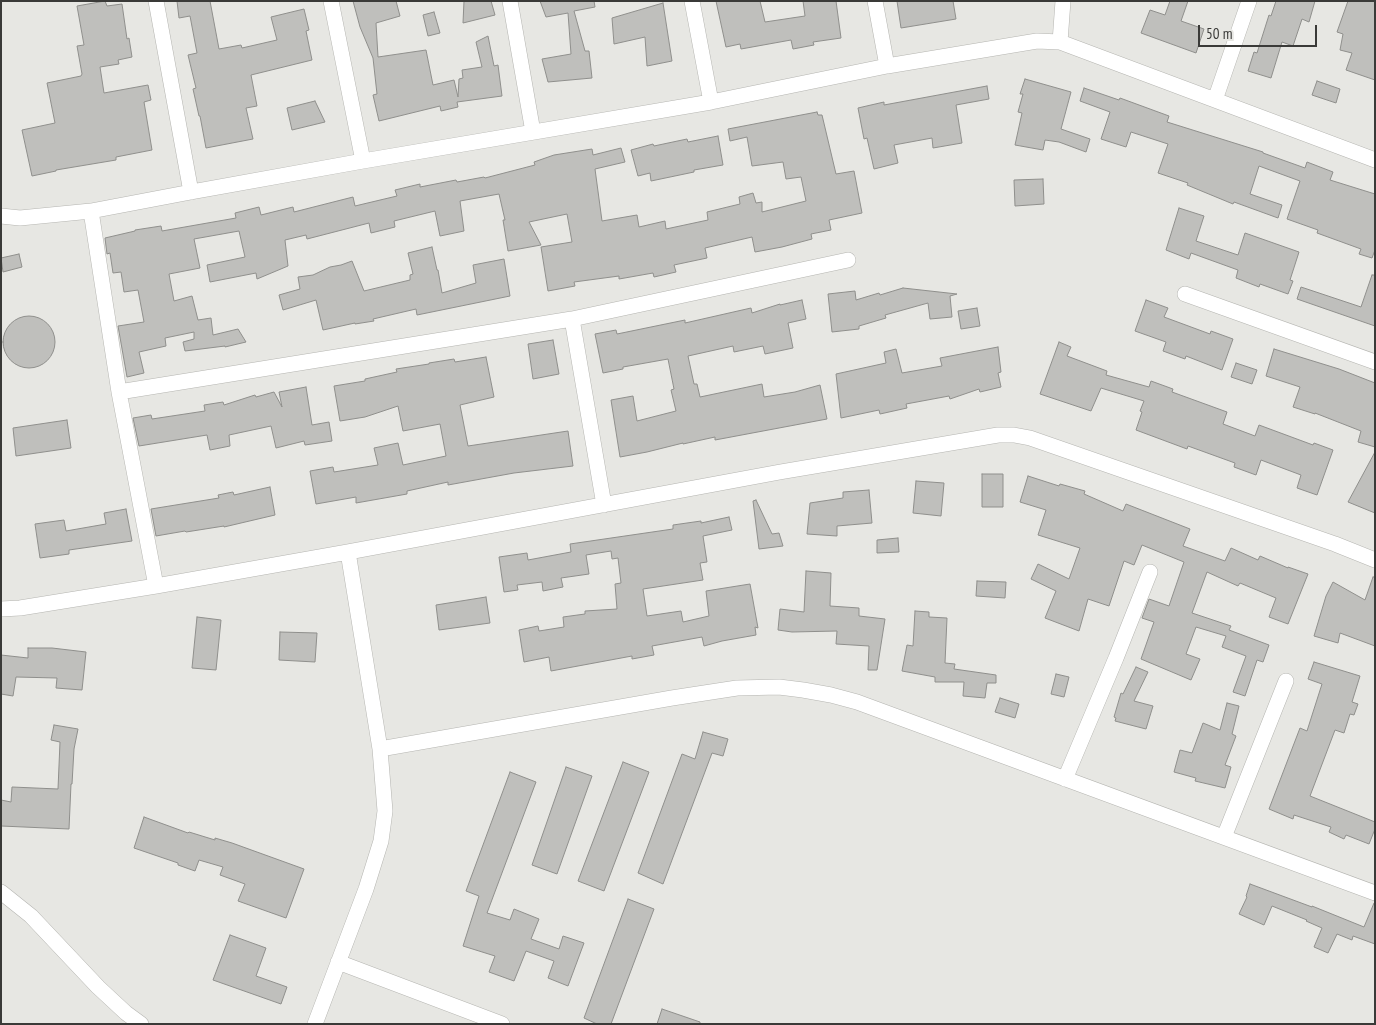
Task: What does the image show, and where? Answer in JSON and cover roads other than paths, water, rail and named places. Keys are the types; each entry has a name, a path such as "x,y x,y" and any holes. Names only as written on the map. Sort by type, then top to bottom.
{"street":[{"path":"156,1 191,192"},
{"path":"331,1 363,162"},
{"path":"510,1 533,132"},
{"path":"692,1 711,102"},
{"path":"875,1 887,66"},
{"path":"1060,42 1063,1"},
{"path":"1215,100 1249,1"},
{"path":"1,216 20,218 91,211 711,102 887,66 1037,41 1060,42 1375,160"},
{"path":"91,211 119,392 156,586"},
{"path":"119,392 572,319 848,260"},
{"path":"1185,294 1375,362"},
{"path":"572,319 604,504"},
{"path":"1,609 20,608 156,586 780,472 998,435 1030,438 1336,544 1375,560"},
{"path":"315,1024 366,890 381,840 385,811 380,749 348,552"},
{"path":"1065,779 1150,572"},
{"path":"1224,837 1286,681"},
{"path":"380,749 672,698 738,688 780,687 831,695 856,702 1375,893"},
{"path":"1,892 31,916 98,987 141,1024"},
{"path":"338,962 502,1024"}]}
